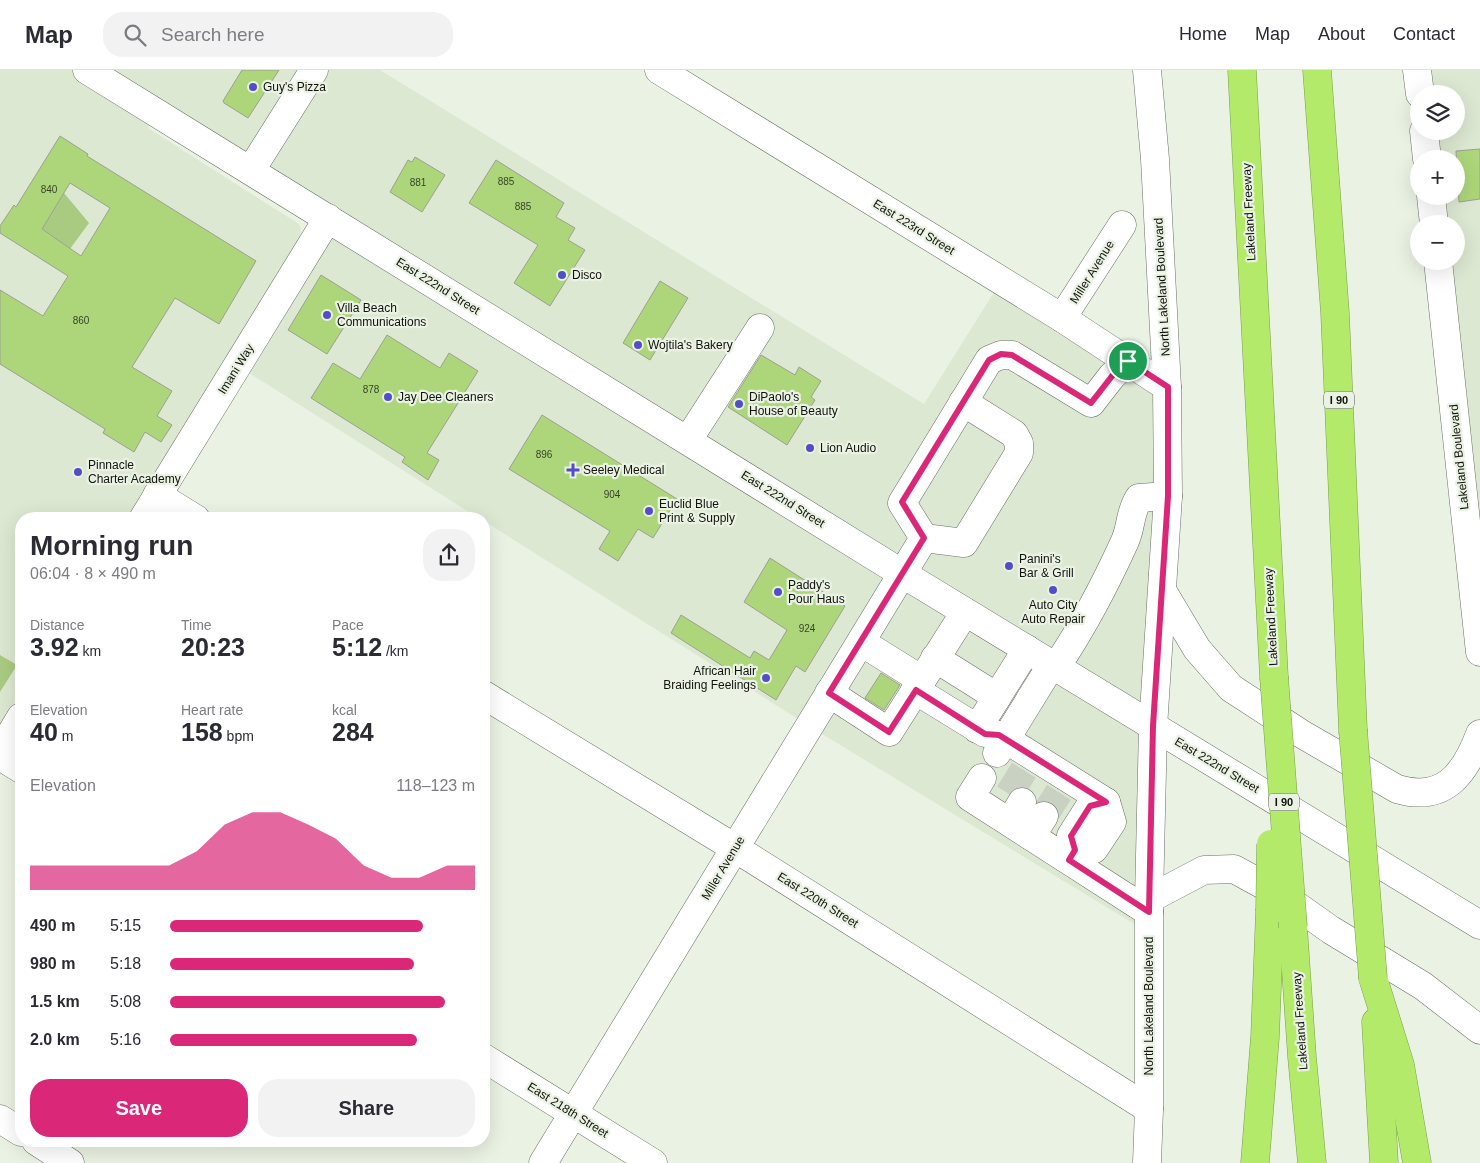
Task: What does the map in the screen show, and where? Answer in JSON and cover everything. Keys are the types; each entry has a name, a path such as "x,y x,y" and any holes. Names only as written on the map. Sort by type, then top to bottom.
{"highway":[{"name":"Lakeland Freeway","path":"1242,70 1274,678 1302,1056 1312,1163"},
{"name":"I 90","path":"1317,70 1335,313 1353,730 1373,978 1384,1163"},
{"path":"1255,1163 1270,912 1274,678"},
{"path":"1373,978 1400,1065 1417,1163"}],"street":[{"name":"East 222nd Street","path":"87,70 903,574 1480,925"},
{"path":"251,170 314,70"},
{"name":"East 223rd Street","path":"659,70 1062,318 1168,387"},
{"name":"North Lakeland Boulevard","path":"1147,70 1155,159 1168,387 1168,496 1153,726 1149,906 1149,1109 1147,1163"},
{"path":"1417,70 1419,85"},
{"name":"Imani Way","path":"147,512 328,218"},
{"name":"Miller Avenue","path":"1062,318 1122,225"},
{"name":"Lakeland Boulevard","path":"1439,270 1480,652"},
{"path":"688,440 760,328"},
{"path":"964,402 1014,434 1019,443 1019,453 964,543 924,538 902,502 989,360 1001,354 1012,355 1091,403 1112,376 1128,361"},
{"path":"157,495 185,512"},
{"path":"1038,769 1054,666 1078,634 1117,559 1129,532 1131,510 1139,498 1168,496"},
{"name":"Miller Avenue","path":"543,1163 924,538"},
{"path":"1163,592 1197,650 1231,688 1300,734 1397,789 1414,794 1431,792 1444,787 1457,777 1468,761 1480,734"},
{"path":"829,693 889,732 965,612"},
{"path":"861,642 924,676 997,697"},
{"path":"978,728 1027,649"},
{"path":"924,676 985,734 999,735 1038,769 1106,802 1090,806 1071,836 1072,855"},
{"name":"East 220th Street","path":"490,699 735,848 1149,1109"},
{"path":"0,752 15,727"},
{"path":"0,756 15,765"},
{"path":"1016,811 1072,855 1149,906 1204,870 1234,869 1280,894 1331,930 1423,986 1480,1030"},
{"name":"East 218th Street","path":"490,1062 653,1163"},
{"path":"0,1119 15,1128"},
{"path":"45,1147 70,1163"}],"shaded area":[{"path":"0,70 380,70 924,404 1001,281 1167,387 1149,933 809,726 490,525 490,512 469,512 238,366 328,218 157,113 148,128 299,224 301,229 299,241 132,512 15,512 15,702 0,727"},
{"path":"1417,70 1480,70 1480,652 1439,270 1465,270 1465,215 1433,215 1432,205 1465,205 1465,150 1426,150 1425,140 1465,140 1465,85 1419,85"}],"green space":[{"path":"64,193 89,223 56,268 42,260 55,238 42,229"},
{"path":"0,655 15,664 15,668 0,692"}],"building":[{"path":"242,70 279,70 248,118 223,101"},
{"path":"60,136 88,154 87,156 256,261 219,324 175,298 132,367 172,391 157,416 172,425 161,442 145,432 134,452 103,433 105,429 0,364 0,290 43,316 68,276 0,233 0,226 14,205 16,207","holes":["70,183 110,208 81,256 42,229"]},
{"path":"1480,149 1480,199 1465,201 1465,150"},
{"path":"415,157 445,175 422,212 390,192 408,160 412,162"},
{"path":"496,160 564,203 556,217 575,228 568,240 585,250 550,306 514,283 538,245 469,203"},
{"path":"321,275 361,300 327,354 288,330"},
{"path":"660,281 688,298 650,360 623,343"},
{"path":"387,335 440,368 449,353 478,371 427,453 439,460 428,480 402,462 405,457 311,398 333,363 360,379"},
{"path":"761,355 795,375 799,367 821,381 811,397 815,400 787,445 728,407"},
{"path":"542,415 677,499 653,538 638,529 618,561 599,549 610,531 509,469"},
{"path":"770,558 845,606 805,672 796,666 776,700 671,633 681,615 750,658 754,651 769,660 787,630 744,602"},
{"path":"881,673 900,685 884,710 865,698"}],"tunnel":[{"path":"1009,794 1024,770"},
{"path":"1044,816 1059,792"}],"place":[{"name":"Guy's Pizza","path":"253,87"},
{"name":"Disco","path":"562,275"},
{"name":"Villa Beach Communications","path":"327,315"},
{"name":"Wojtila's Bakery","path":"638,345"},
{"name":"Jay Dee Cleaners","path":"388,397"},
{"name":"DiPaolo's House of Beauty","path":"739,404"},
{"name":"Lion Audio","path":"810,448"},
{"name":"Seeley Medical","path":"573,470"},
{"name":"Pinnacle Charter Academy","path":"78,472"},
{"name":"Euclid Blue Print & Supply","path":"649,511"},
{"name":"Panini's Bar & Grill","path":"1009,566"},
{"name":"Auto City Auto Repair","path":"1053,590"},
{"name":"Paddy's Pour Haus","path":"778,592"},
{"name":"African Hair Braiding Feelings","path":"766,678"}],"route":[{"path":"1001,354 1012,355 1091,403 1112,376 1128,361 1168,387 1168,496 1153,726 1149,912 1069,860 1075,850 1071,836 1090,806 1106,802 999,735 985,734 916,690 889,732 829,693 924,538 902,502 989,360 1001,354"}]}
